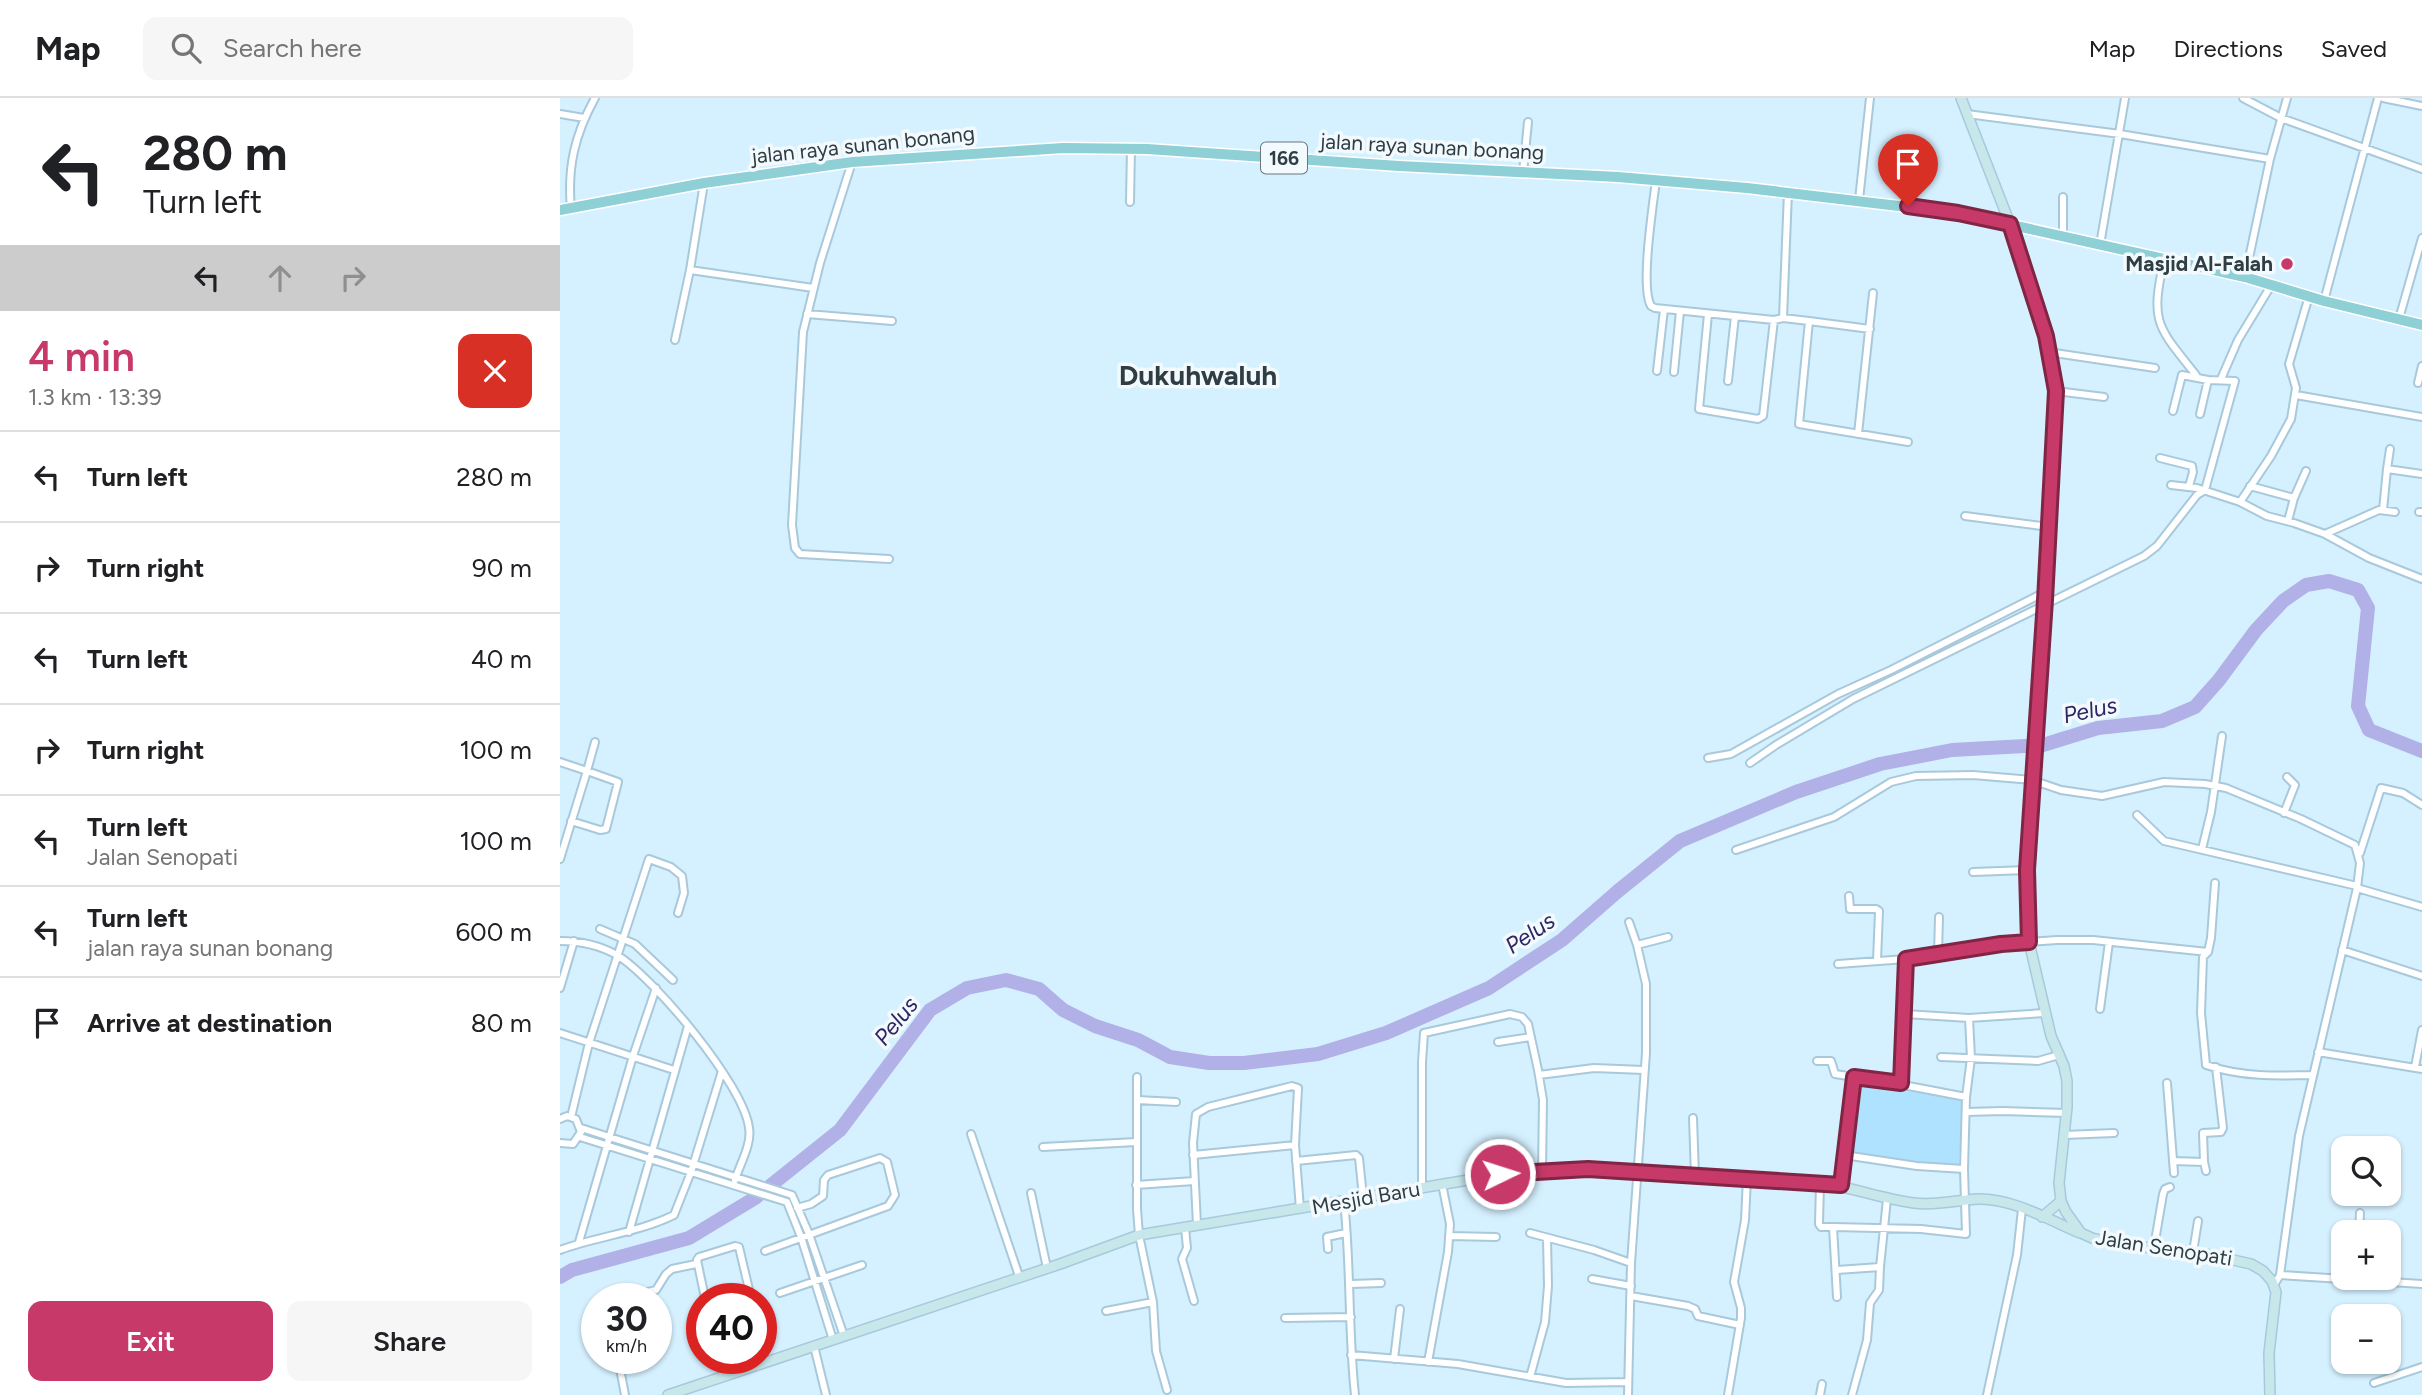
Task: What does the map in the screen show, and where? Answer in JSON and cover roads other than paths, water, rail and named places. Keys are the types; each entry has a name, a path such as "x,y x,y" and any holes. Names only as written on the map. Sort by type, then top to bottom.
{"main road":[{"name":"jalan raya sunan bonang","path":"560,210 704,183 852,162 1063,148 1131,148 1656,180 1859,200 1958,213 2010,224"},
{"name":"166","path":"2010,224 2245,276 2309,296 2326,295 2422,325"}],"street":[{"path":"572,209 569,185 575,141 595,98"},
{"path":"1859,200 1870,98"},
{"path":"1961,98 2010,224 2037,306 2056,391 2027,870 2029,942 2051,1036 2067,1081 2067,1113 2059,1183 2061,1200 2042,1217"},
{"path":"2100,245 2124,98"},
{"path":"2243,98 2281,118 2422,169"},
{"path":"2245,276 2270,159 2287,98"},
{"path":"2326,295 2381,98 2422,106"},
{"path":"560,114 584,118"},
{"path":"1967,114 2120,134 2270,159"},
{"path":"1523,172 1528,122"},
{"path":"1130,202 1131,148"},
{"path":"852,162 807,314 799,388 792,524 795,548 803,555 889,559"},
{"path":"1656,180 1647,294 1651,306 1664,310 1774,320 1783,318 1870,329"},
{"path":"675,340 704,183"},
{"path":"1783,318 1788,192"},
{"path":"2063,197 2063,235"},
{"path":"2399,317 2422,238"},
{"path":"2164,260 2157,295 2159,321 2170,342 2197,377"},
{"path":"690,270 813,288"},
{"path":"2221,379 2238,340 2272,284"},
{"path":"1858,434 1874,293"},
{"path":"2239,502 2291,419 2296,385 2289,364 2309,296"},
{"path":"1657,371 1664,310"},
{"path":"1674,372 1680,311"},
{"path":"807,314 892,321"},
{"path":"1708,314 1699,409 1758,419 1763,416 1774,320"},
{"path":"1728,380 1735,316"},
{"path":"1809,321 1798,423 1801,426 1908,442"},
{"path":"2048,352 2155,368"},
{"path":"2418,383 2422,366"},
{"path":"2173,411 2182,375 2235,382 2196,488"},
{"path":"2200,414 2208,380"},
{"path":"2056,391 2104,397"},
{"path":"2296,395 2422,417"},
{"path":"2384,510 2390,449"},
{"path":"1708,758 1731,754 1838,694 2151,551 2197,495 2192,466 2160,458"},
{"path":"2387,469 2422,474"},
{"path":"2288,521 2294,498 2306,471"},
{"path":"2171,485 2196,488 2239,502 2267,516 2325,534 2369,558 2422,579"},
{"path":"2250,486 2294,498"},
{"path":"2325,534 2384,510 2395,512"},
{"path":"1965,516 2049,527"},
{"path":"1750,764 1776,745 1853,699 2045,599"},
{"path":"2202,849 2222,736"},
{"path":"560,859 595,742"},
{"path":"560,762 618,782 606,829 600,830 570,821"},
{"path":"1736,850 1834,817 1877,789 1902,779 1973,775 2032,783 2095,796 2165,782 2215,785 2351,841 2359,855"},
{"path":"2284,813 2295,785 2287,777"},
{"path":"2270,1395 2269,1353 2276,1299 2274,1285 2280,1275 2295,1162 2356,890 2359,855 2381,788 2403,793 2422,805"},
{"path":"2137,814 2161,840 2422,907"},
{"path":"571,1117 589,1042 649,859 671,867 682,876 684,893 678,913"},
{"path":"1973,872 2027,870"},
{"path":"2215,883 2211,938 2202,965 2201,1013 2205,1064 2259,1075 2313,1075"},
{"path":"1849,896 1850,909 1879,911 1877,961"},
{"path":"1938,954 1939,917"},
{"path":"1628,1395 1631,1263 1644,1070 1646,984 1629,922"},
{"path":"600,929 645,952 673,980"},
{"path":"1637,945 1668,937"},
{"path":"1838,964 1906,959 2057,940 2109,942 2208,953"},
{"path":"560,941 584,942 619,953 656,988 722,1072 743,1109 749,1128 750,1138 736,1186"},
{"path":"560,988 574,941"},
{"path":"2100,1009 2109,942"},
{"path":"2343,947 2422,976"},
{"path":"1901,1083 1906,959"},
{"path":"579,1242 633,1056 656,988"},
{"path":"1905,1014 1969,1018 2045,1013"},
{"path":"1422,1188 1424,1033 1510,1014 1524,1018 1539,1075 1543,1100 1542,1172"},
{"path":"1820,1183 1819,1225 1884,1230 1934,1230 1965,1235 1966,1097 1971,1058 1969,1018"},
{"path":"629,1232 688,1026"},
{"path":"2318,1052 2418,1068 2422,1030"},
{"path":"560,1033 674,1070"},
{"path":"1498,1042 1531,1037"},
{"path":"1941,1057 2038,1061 2059,1055"},
{"path":"1816,1061 1831,1061 1835,1074 1901,1083 1966,1097"},
{"path":"1539,1075 1594,1068 1644,1070"},
{"path":"2206,1171 2203,1133 2221,1132 2224,1128 2216,1068"},
{"path":"560,1250 579,1242 629,1232 674,1215 691,1172 722,1072"},
{"path":"1137,1077 1136,1185 1139,1235 1153,1302 1156,1351 1167,1390"},
{"path":"1841,1185 1854,1077"},
{"path":"2167,1083 2174,1173"},
{"path":"1197,1225 1193,1155 1194,1120 1199,1110 1292,1086 1298,1088 1295,1145 1300,1209"},
{"path":"1137,1100 1176,1102"},
{"path":"1966,1112 2067,1113"},
{"path":"560,1119 571,1117 581,1128 580,1137 573,1144 560,1143"},
{"path":"1693,1118 1695,1176"},
{"path":"581,1128 786,1192 795,1199 844,1336"},
{"path":"2064,1135 2113,1133"},
{"path":"971,1134 1019,1276"},
{"path":"580,1137 787,1202 801,1237 833,1340"},
{"path":"1043,1147 1136,1142"},
{"path":"1193,1155 1295,1145"},
{"path":"1296,1161 1356,1155 1359,1158 1363,1197"},
{"path":"1844,1155 1917,1166 1964,1169"},
{"path":"765,1251 888,1206 895,1195 887,1162 880,1158 828,1175 824,1181 823,1196 811,1204 790,1210"},
{"path":"2173,1161 2204,1162"},
{"name":"Mesjid Baru","path":"668,1395 697,1390 814,1346 1139,1235 1516,1172 1588,1169 1638,1171 1841,1185 1887,1199 1920,1203 1994,1200 2081,1233"},
{"path":"1728,1395 1740,1325 1741,1308 1734,1282 1741,1256 1747,1178"},
{"path":"1136,1185 1194,1181"},
{"path":"1428,1362 1444,1280 1450,1224 1442,1184"},
{"path":"2154,1247 2162,1194 2170,1187"},
{"path":"1031,1193 1047,1268"},
{"path":"1852,1395 1867,1340 1870,1303 1879,1290 1887,1199"},
{"name":"Jalan Senopati","path":"2061,1200 2081,1233 2116,1244 2193,1252 2254,1265 2263,1270 2274,1285"},
{"path":"1343,1201 1351,1284 1351,1355 1355,1395"},
{"path":"1987,1395 2017,1255 2022,1209"},
{"path":"2360,1213 2360,1220"},
{"path":"2193,1252 2198,1221"},
{"path":"1833,1227 1837,1297"},
{"path":"1185,1228 1187,1247 1182,1260 1194,1301"},
{"path":"1328,1249 1327,1237 1346,1233"},
{"path":"1530,1233 1631,1263"},
{"path":"1449,1236 1496,1237"},
{"path":"1530,1377 1545,1322 1548,1286 1547,1238"},
{"path":"701,1283 696,1264 699,1257 735,1246 739,1247 747,1283"},
{"path":"660,1283 672,1269 696,1264"},
{"path":"780,1293 862,1265"},
{"path":"1837,1270 1880,1267"},
{"path":"2280,1275 2331,1277"},
{"path":"1592,1279 1631,1286"},
{"path":"2401,1282 2422,1284"},
{"path":"1351,1284 1381,1283"},
{"path":"1631,1297 1688,1306 1695,1309 1698,1316 1740,1325"},
{"path":"1106,1311 1153,1302"},
{"path":"1394,1359 1400,1309"},
{"path":"1285,1318 1351,1317"},
{"path":"814,1346 826,1395"},
{"path":"1351,1355 1482,1368 1566,1383 1628,1382"},
{"path":"2374,1383 2422,1367"},
{"path":"621,1374 625,1395"},
{"path":"1820,1395 1822,1384"}],"waterway":[{"name":"Pelus","path":"560,1277 572,1270 689,1238 755,1198 840,1130 930,1010 967,988 1006,980 1039,989 1063,1010 1095,1026 1138,1040 1170,1057 1209,1063 1244,1063 1318,1054 1386,1033 1489,988 1562,940 1680,841 1796,792 1880,764 1952,750 2043,745 2098,728 2162,721 2195,707 2256,630 2283,601 2306,585 2329,581 2358,590 2368,608 2358,706 2369,730 2422,751"}],"place":[{"name":"Masjid Al-Falah","path":"2287,264"}],"district":[{"name":"Dukuhwaluh","path":"1198,375"}]}
